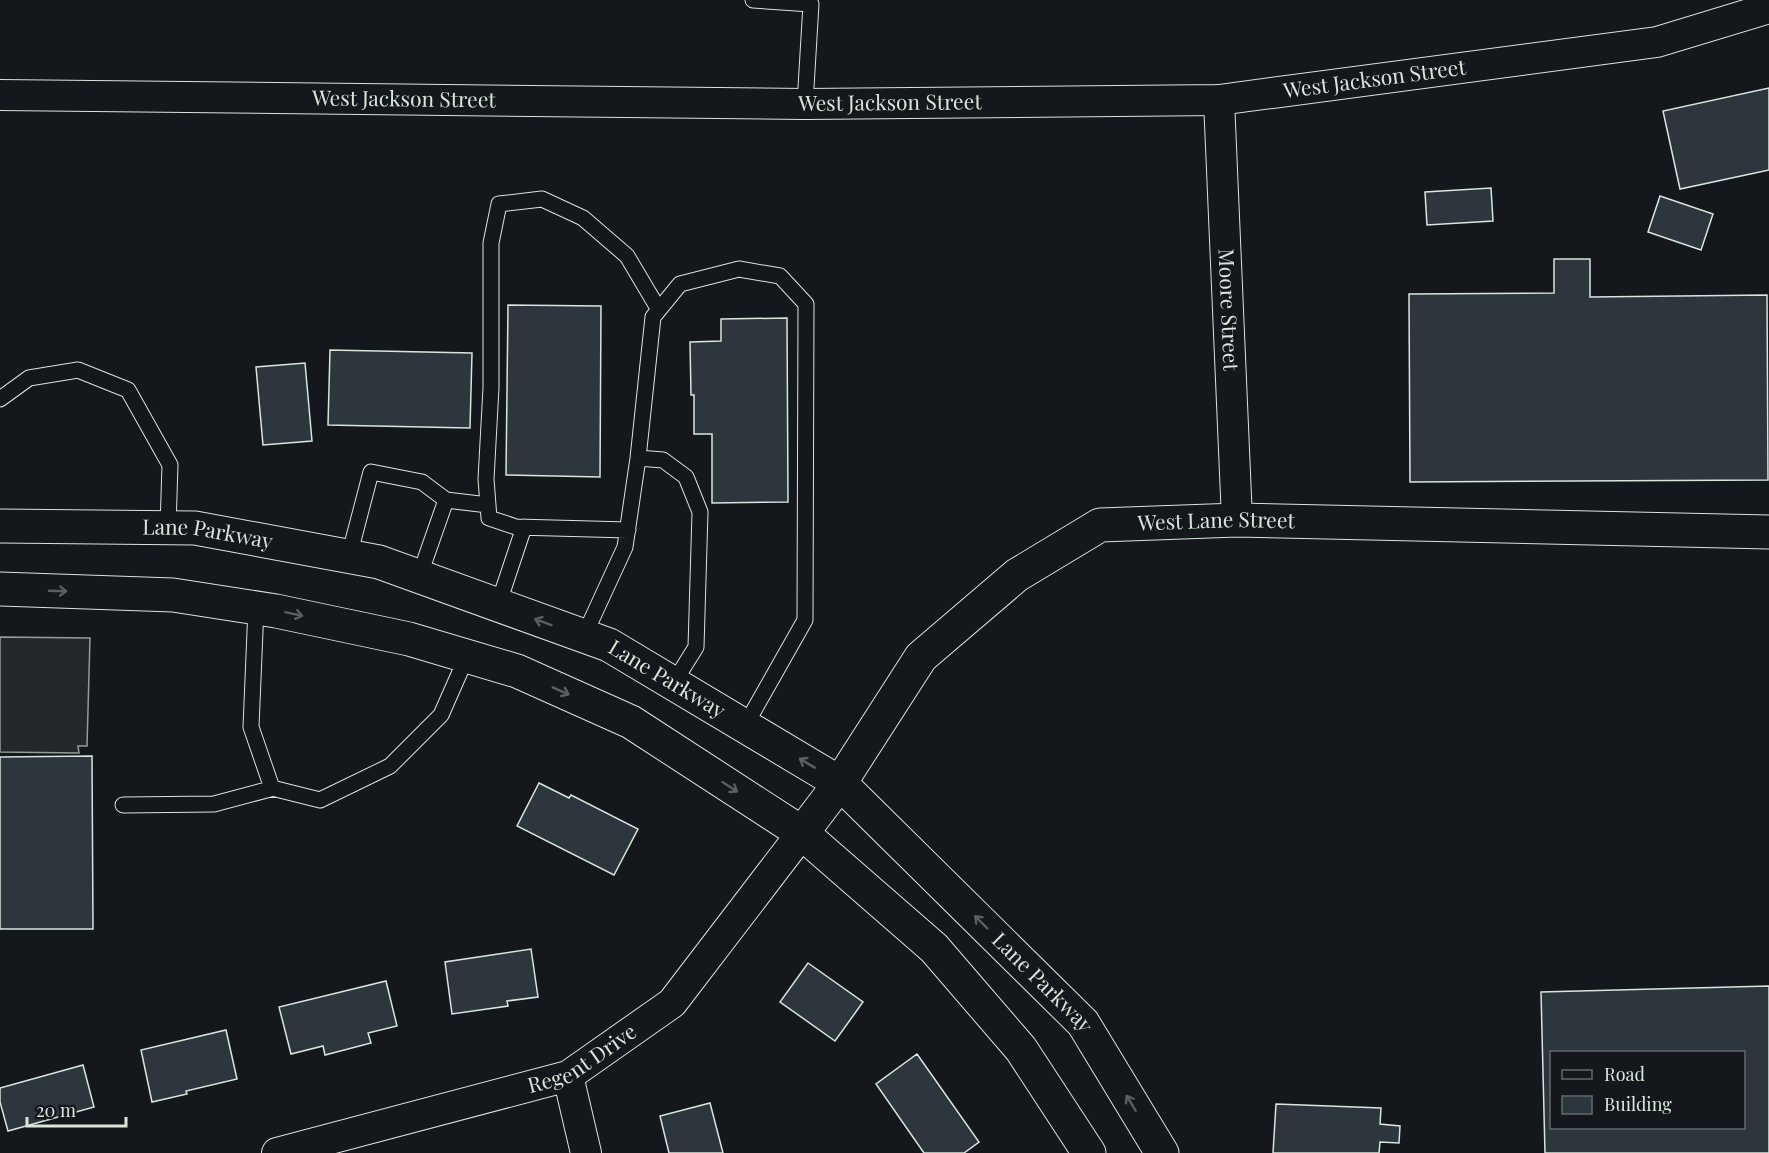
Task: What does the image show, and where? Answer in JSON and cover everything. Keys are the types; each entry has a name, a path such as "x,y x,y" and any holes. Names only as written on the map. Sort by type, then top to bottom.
{"main road":[{"name":"West Lane Street","path":"802,833 840,783 921,657 1017,575 1100,525 1237,520 1769,532"},
{"name":"Lane Parkway","path":"0,526 195,528 350,556 379,562 609,645 840,783 1083,1023 1162,1153"},
{"path":"0,589 173,594 256,607 410,639 517,671 631,722 802,833 934,948 1021,1048 1089,1153"}],"street":[{"name":"West Jackson Street","path":"0,95 805,104 1219,100 1657,42 1769,8"},
{"name":"Moore Street","path":"1219,100 1237,520"},
{"name":"Regent Drive","path":"277,1153 568,1076 672,1003 802,833"},
{"path":"568,1076 586,1153"}],"lane":[{"path":"753,0 811,4 805,104"},
{"path":"628,530 524,527 489,518 486,479 491,388 491,243 499,204 542,199 583,218 627,256 658,310"},
{"path":"584,636 625,547 638,458 653,317 680,284 739,269 780,276 806,304 805,620 745,726"},
{"path":"0,399 29,378 78,370 128,390 170,465 168,527"},
{"path":"638,458 663,460 686,477 700,512 696,647 674,684"},
{"path":"350,556 371,472 422,482 446,500 488,505"},
{"path":"420,577 446,500"},
{"path":"498,605 524,527"},
{"path":"256,607 250,727 272,788 274,788"},
{"path":"123,805 214,804 274,788 320,800 390,766 441,715 467,657"}],"shaded area":[{"path":"0,637 90,638 87,746 78,746 79,753 0,752"}],"building":[{"path":"1769,88 1769,170 1680,189 1663,111"},
{"path":"1491,188 1493,221 1427,225 1425,192"},
{"path":"1660,196 1713,214 1701,250 1648,232"},
{"path":"1554,259 1590,259 1590,297 1767,295 1768,480 1410,482 1409,294 1554,293"},
{"path":"508,305 601,306 600,477 506,475"},
{"path":"787,318 788,502 712,503 712,434 694,434 690,342 721,341 721,319"},
{"path":"330,350 472,353 470,428 328,425"},
{"path":"305,363 312,441 263,445 256,367"},
{"path":"92,756 93,929 0,929 0,757"},
{"path":"539,783 569,798 571,795 638,829 614,875 517,826"},
{"path":"531,949 538,997 507,1001 508,1006 452,1014 445,962"},
{"path":"808,963 863,1002 835,1041 780,1002"},
{"path":"386,981 397,1026 368,1033 371,1043 325,1055 323,1046 291,1054 279,1007"},
{"path":"1769,986 1769,1153 1545,1153 1541,992"},
{"path":"226,1030 237,1079 152,1102 141,1050"},
{"path":"917,1054 979,1142 964,1153 924,1153 876,1084"},
{"path":"83,1065 94,1107 8,1131 0,1102 0,1088"},
{"path":"710,1103 723,1153 669,1153 660,1116"},
{"path":"1276,1104 1381,1108 1380,1124 1400,1126 1399,1143 1380,1142 1379,1153 1273,1153"}]}
